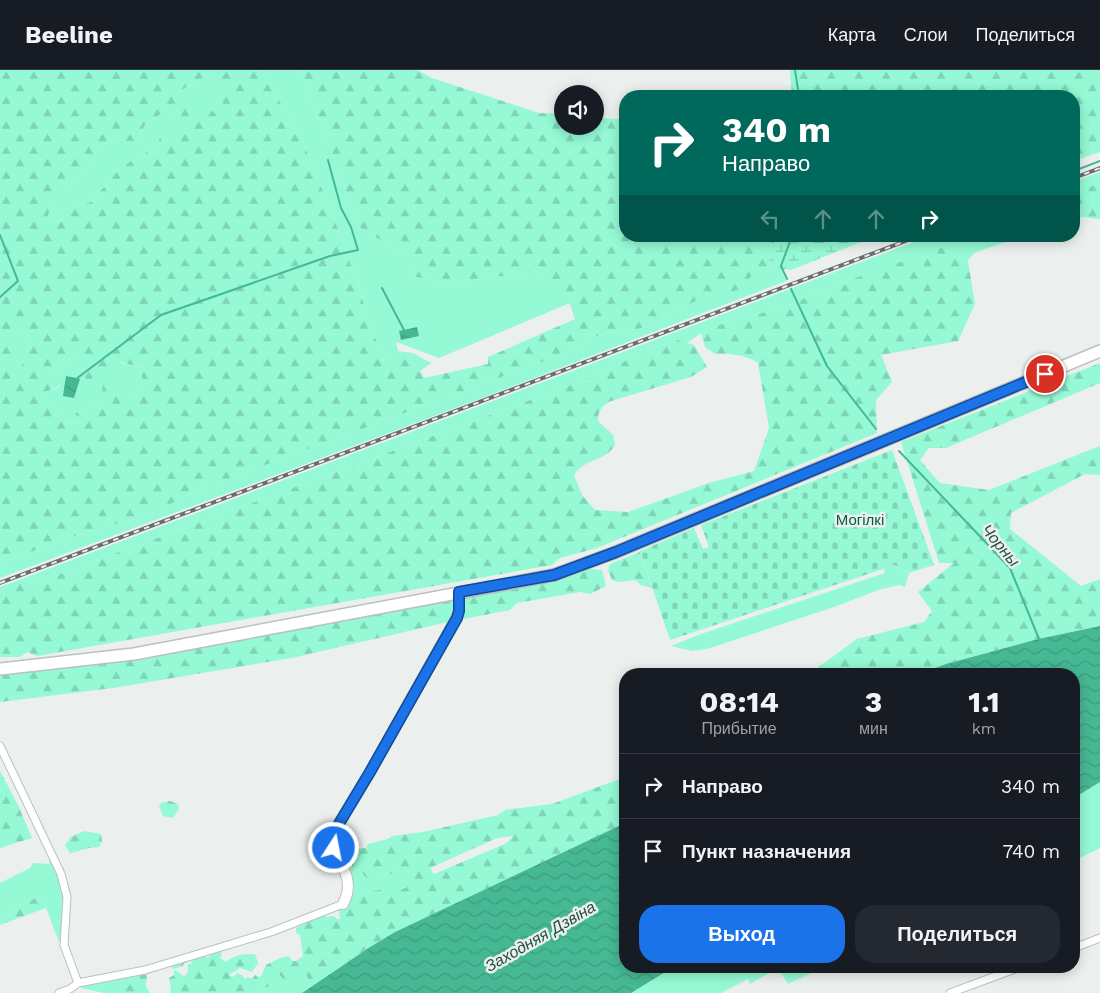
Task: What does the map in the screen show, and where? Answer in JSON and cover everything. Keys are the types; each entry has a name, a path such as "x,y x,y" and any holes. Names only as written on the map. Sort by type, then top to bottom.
{"main road":[{"path":"0,669 134,654 554,575 608,555 1100,351"}],"street":[{"path":"59,993 70,989 78,983 145,970 270,932 343,904 347,897 346,873 334,848 332,841 334,832 457,618 459,592"},
{"path":"0,746 61,874 67,897 64,945 78,983"},
{"path":"1080,946 1100,938"},
{"path":"950,993 975,988 1008,973"}],"green space":[{"path":"0,70 260,70 300,134 344,244 383,361 398,351 413,353 431,363 420,371 424,378 488,364 488,357 575,319 570,304 538,271 452,283 416,277 401,252 359,227 301,70 417,70 432,78 539,113 554,114 554,135 604,135 604,118 619,119 619,242 771,242 768,267 774,268 771,277 764,278 753,273 743,288 707,300 698,300 674,312 669,317 636,330 621,328 586,340 574,350 206,487 143,517 87,532 0,563","holes":["206,76 217,77 225,112 218,116 206,106 195,110 190,97 178,92","166,110 177,121 176,129 163,131 156,147 121,167 91,202 64,210 63,220 49,222 48,214 70,185 84,174 97,150 117,137 126,141 136,141 145,125","14,327 31,336 17,382 11,371 17,355 5,336","76,353 86,380 112,374 120,362 143,368 141,384 126,399 112,381 103,382 101,404 75,413 80,422 65,424 57,405 42,402 41,394 60,386 54,375"]},
{"path":"260,70 301,70 359,227 401,252 416,277 452,283 538,271 570,303 439,358 396,342 398,351 383,361 344,244 300,134"},
{"path":"790,70 1100,70 1100,152 1080,159 1080,90 792,90"},
{"path":"206,76 217,77 226,112 218,116 194,110 178,92"},
{"path":"166,110 177,121 177,129 156,147 121,167 91,202 64,210 63,220 49,222 48,214 70,185 84,174 97,150 117,137 126,141 136,141 145,125"},
{"path":"1100,172 1100,183 1080,190 1080,180"},
{"path":"1100,183 1100,219 1080,217 1080,190"},
{"path":"771,242 861,242 791,270 768,267"},
{"path":"914,242 968,242 968,246 974,253 968,261 962,252 847,281 778,309 729,321 701,333 687,343 675,339 576,383 36,583 27,577"},
{"path":"968,242 1005,242 974,253 968,246"},
{"path":"951,244 962,252 968,261 975,304 958,341 881,355 892,382 876,400 877,433 597,548 560,558 552,565 37,656 27,652 20,657 0,657 0,587 27,577 36,583 576,383 675,339 694,345 707,367 691,377 608,402 603,406 599,412 598,421 613,435 615,445 606,454 584,466 574,475 582,495 595,510 628,512 709,483 754,471 769,428 758,363 738,355 715,354 705,347 701,333 729,321 778,309 847,281"},
{"path":"774,268 781,269 786,281 490,395 0,578 0,563 87,532 143,517 206,487 574,350 586,340 621,328 636,330 669,317 674,312 698,300 707,300 753,273 771,276"},
{"path":"14,327 31,336 17,383 11,371 5,336"},
{"path":"76,353 143,368 141,384 125,400 112,381 101,404 75,413 80,422 65,424 57,405 42,402 41,394 60,387 54,375"},
{"path":"1100,363 1100,383 946,448 929,448 920,460 940,483 989,490 1100,446 1100,475 1085,474 1011,513 1010,529 1081,586 1100,579 1100,626 1038,639 935,668 817,668 857,639 924,622 932,611 918,592 954,563 939,563 901,442"},
{"name":"Могілкі","path":"892,450 934,565 909,573 895,565 670,640 640,551 694,528 703,549 709,547 701,525"},
{"path":"640,552 652,588 641,585 635,580 618,582 612,580 608,570 610,564"},
{"path":"895,565 909,573 905,587 899,585 878,590 837,606 707,649 692,651 671,646 701,634 885,573 884,568"},
{"path":"589,569 602,570 606,586 590,594 580,592 517,603 510,610 464,619 461,615 463,598 556,579"},
{"path":"456,599 457,610 452,621 292,658 113,688 0,702 0,675 135,659"},
{"path":"0,771 18,805 32,838 0,848"},
{"path":"619,779 619,826 395,932 309,988 307,975 295,982 284,980 279,974 275,984 260,990 259,993 170,993 169,978 174,975 174,971 176,970 184,977 188,972 188,965 192,963 191,961 184,963 183,966 173,969 169,964 203,954 208,958 210,955 221,951 220,958 226,962 243,954 255,954 258,963 252,972 240,968 229,975 233,977 237,973 245,979 247,977 252,979 255,975 259,977 266,965 280,958 289,956 292,961 296,961 303,956 300,935 296,933 296,928 323,914 326,917 334,916 340,919 339,910 363,892 398,888 401,890 406,887 405,879 408,873 429,867 412,860 409,863 409,870 402,873 398,870 393,874 375,873 374,878 368,879 358,869 352,871 352,864 345,860 346,856 340,851 341,849 366,848 368,844 388,839 392,836 423,832 498,815 505,810 552,804","holes":["514,836 505,844 434,874 430,868 497,838"]},
{"path":"1100,782 1100,848 1080,858 1080,794"},
{"path":"170,801 178,804 179,809 173,818 163,816 159,806 161,803"},
{"path":"84,831 101,834 102,841 99,847 70,853 65,845 71,837"},
{"path":"336,847 341,849 352,864 354,871 358,869 365,875 393,874 412,860 430,867 401,890 363,892 345,907 350,886"},
{"path":"50,855 60,878 65,897 62,941 59,942 42,897 26,901 0,917 0,883 30,868 33,863 49,864"},
{"path":"42,897 46,908 0,925 0,917 26,901"},
{"path":"142,972 147,976 146,986 150,993 124,993 117,981"},
{"path":"279,973 307,974 309,988 302,993 259,993 260,990 275,984"},
{"path":"664,973 769,973 750,984 748,979 721,993 631,993"},
{"path":"781,973 812,973 788,984"},
{"path":"121,978 124,993 104,993 81,988 83,985"}],"water":[{"path":"417,327 419,336 401,340 399,331"},
{"path":"66,376 80,379 74,398 63,396"},
{"path":"1100,626 1100,782 1080,794 1080,668 935,668 1038,639"},
{"name":"Заходняя Дзвіна","path":"619,826 619,973 664,973 631,993 302,993 395,932"}],"waterway":[{"name":"Чорны","path":"795,70 798,90"},
{"path":"76,379 161,315 330,256 358,250 351,227 341,208 328,160"},
{"path":"1080,169 1100,161"},
{"path":"0,235 18,281 0,297"},
{"name":"Чорны","path":"787,279 781,266 790,242"},
{"path":"382,288 404,330"},
{"name":"Чорны","path":"791,289 827,366 876,429"},
{"name":"Чорны","path":"899,451 1010,568 1039,639"}],"railway":[{"path":"1080,176 1100,168"},
{"path":"0,583 903,242"}],"route":[{"path":"334,848 332,841 334,832 457,618 459,592 554,575 616,552 1045,374"}]}
